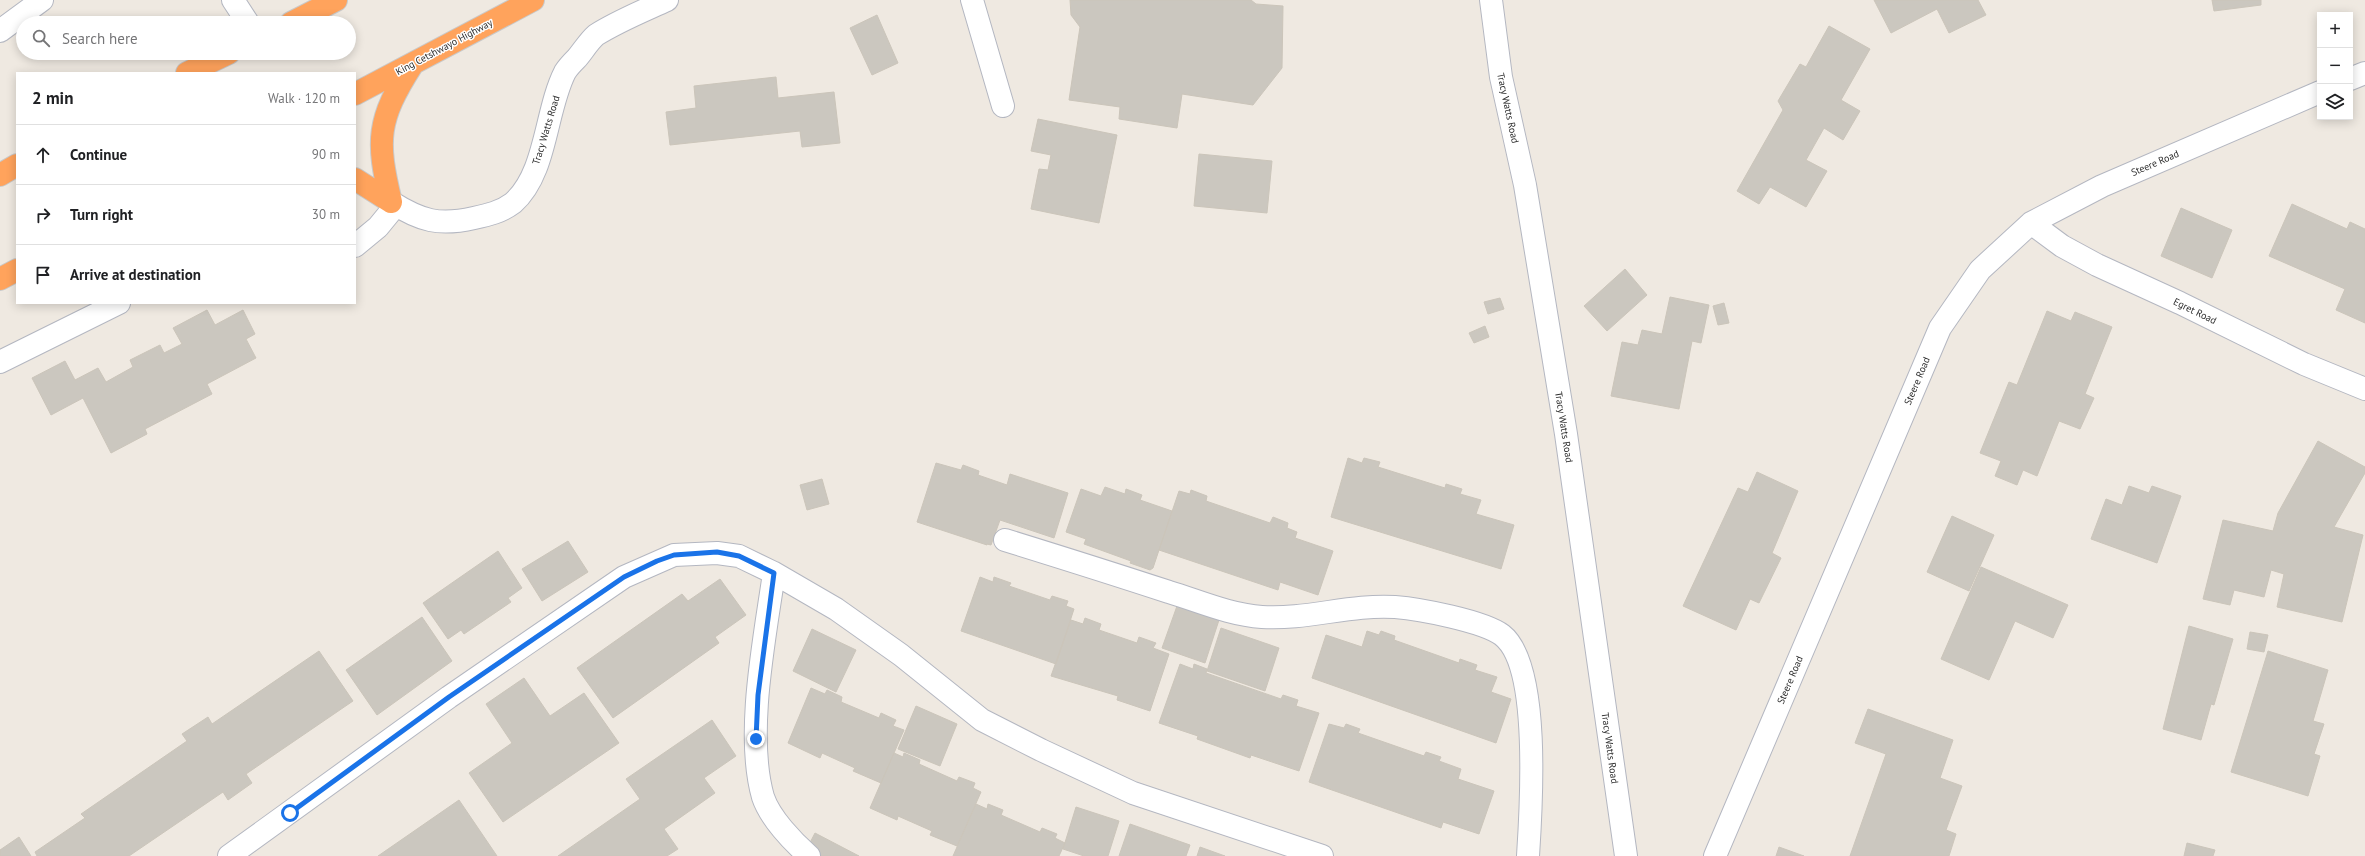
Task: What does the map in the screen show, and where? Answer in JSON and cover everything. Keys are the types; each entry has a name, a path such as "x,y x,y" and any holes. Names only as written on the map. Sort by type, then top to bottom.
{"highway":[{"path":"305,16 336,0"},
{"name":"King Cetshwayo Highway","path":"356,93 533,0"},
{"path":"189,72 214,60"},
{"path":"394,204 383,170 381,137 392,96 412,64"},
{"path":"0,175 16,166"},
{"path":"356,180 394,204"},
{"path":"0,278 16,270"}],"street":[{"path":"20,16 42,0"},
{"path":"233,0 243,16"},
{"name":"Tracy Watts Road","path":"394,204 404,212 423,219 442,223 493,214 513,203 528,184 541,151 554,102 566,71 595,36 634,14 667,0"},
{"path":"972,0 1003,106"},
{"name":"Tracy Watts Road","path":"1491,0 1500,77 1525,185 1566,434 1626,856"},
{"path":"0,31 16,19"},
{"path":"2353,78 2365,73"},
{"name":"Steere Road","path":"1715,856 1940,328 1980,270 2031,223 2102,186 2317,93"},
{"path":"356,245 378,227 394,204"},
{"name":"Egret Road","path":"2031,223 2062,246 2097,266 2180,303 2304,364 2365,389"},
{"path":"0,362 117,304"},
{"path":"1005,540 1231,612 1273,617 1396,607 1481,624 1503,636 1514,649 1522,674 1527,700 1532,757 1528,856"},
{"path":"229,856 449,697 624,577 674,555 717,552 739,556 774,573 836,609 880,639 982,720 1133,794 1322,856"},
{"path":"774,573 758,695 756,739 758,763 764,797 792,842 809,856"}],"building":[{"path":"1070,0 1251,0 1256,4 1283,6 1282,68 1253,105 1182,94 1177,128 1119,119 1120,107 1069,100 1080,27 1071,15"},
{"path":"1874,0 1978,0 1986,15 1949,33 1937,9 1891,33"},
{"path":"2212,0 2261,0 2261,5 2214,11"},
{"path":"877,15 898,63 872,75 850,28"},
{"path":"1829,26 1870,49 1841,100 1860,111 1843,140 1824,128 1806,160 1827,171 1806,207 1770,187 1759,204 1737,191 1783,110 1778,101 1800,64 1806,67"},
{"path":"776,77 778,98 834,92 840,143 802,147 800,131 670,145 666,112 696,108 694,86"},
{"path":"1038,119 1117,135 1099,223 1031,209 1039,169 1048,170 1051,155 1031,151"},
{"path":"1199,154 1272,161 1267,213 1194,206"},
{"path":"2292,204 2347,229 2350,222 2365,229 2365,323 2336,310 2345,289 2269,256"},
{"path":"2181,208 2232,230 2212,278 2161,256"},
{"path":"1625,269 1647,295 1607,331 1584,306"},
{"path":"1670,297 1709,305 1701,343 1692,341 1679,409 1611,396 1622,342 1638,345 1642,330 1662,334"},
{"path":"1500,298 1504,309 1488,314 1484,302"},
{"path":"1724,303 1729,323 1718,325 1713,306"},
{"path":"207,310 215,325 243,310 255,334 246,339 256,358 207,384 212,394 145,429 147,434 111,453 83,398 51,415 32,378 65,361 75,380 98,368 106,382 133,367 130,360 160,345 164,353 182,344 173,328"},
{"path":"2047,311 2071,321 2075,312 2112,327 2085,394 2094,398 2080,429 2059,421 2037,476 2023,470 2017,485 1995,476 2001,461 1980,453 2009,382 2017,385"},
{"path":"1485,326 1489,337 1474,343 1469,333"},
{"path":"2318,441 2365,467 2365,473 2334,527 2363,535 2342,622 2277,607 2284,574 2271,570 2264,597 2234,590 2230,605 2203,599 2223,520 2273,531 2278,513"},
{"path":"1348,458 1362,463 1364,458 1380,462 1378,467 1445,488 1446,484 1462,489 1460,494 1481,500 1476,514 1514,525 1501,569 1331,517"},
{"path":"936,463 961,470 963,465 979,471 978,475 1007,485 1010,474 1068,493 1054,538 1000,520 991,545 987,545 917,522"},
{"path":"1757,472 1798,491 1772,553 1781,558 1759,603 1750,599 1736,630 1683,606 1738,488 1748,492"},
{"path":"822,479 829,504 807,510 800,485"},
{"path":"2129,486 2149,493 2152,486 2181,496 2157,563 2091,539 2106,499 2122,505"},
{"path":"1105,487 1125,494 1126,489 1142,495 1140,500 1172,511 1153,568 1150,570 1130,563 1131,561 1084,544 1086,539 1066,532 1081,489 1101,496"},
{"path":"1191,490 1207,496 1206,501 1270,523 1273,517 1288,523 1287,528 1297,532 1295,538 1333,551 1318,595 1280,582 1278,590 1159,550 1179,491 1190,494"},
{"path":"1952,516 1994,535 1969,591 1927,572"},
{"path":"568,541 588,572 542,601 522,569"},
{"path":"498,551 522,588 508,598 511,602 464,634 461,630 448,639 423,603"},
{"path":"1981,567 2068,605 2053,638 2015,621 1989,680 1941,659"},
{"path":"980,577 993,582 994,577 1011,583 1009,586 1050,600 1052,596 1068,601 1066,606 1074,609 1056,664 961,631"},
{"path":"720,579 746,615 715,637 719,643 613,718 577,668 682,594 688,601"},
{"path":"1177,606 1219,620 1205,663 1162,648"},
{"path":"422,617 452,661 377,715 346,670"},
{"path":"1085,618 1101,624 1099,630 1137,643 1139,637 1156,643 1153,648 1169,654 1150,711 1117,700 1118,696 1051,676 1071,620 1083,624"},
{"path":"2189,626 2233,639 2214,705 2211,704 2201,740 2163,729"},
{"path":"1221,628 1279,648 1265,691 1207,671"},
{"path":"812,629 856,650 836,692 793,671"},
{"path":"1367,631 1379,635 1381,631 1395,636 1394,640 1459,663 1460,659 1477,665 1475,670 1497,677 1491,692 1511,699 1496,743 1312,678 1326,635 1362,647"},
{"path":"2250,632 2268,635 2264,652 2247,649"},
{"path":"319,651 353,701 246,774 252,783 228,800 223,792 129,856 37,856 35,852 85,818 81,814 187,741 182,734 208,717 212,724"},
{"path":"2268,651 2328,670 2313,721 2324,724 2314,754 2320,756 2308,796 2231,772"},
{"path":"1180,664 1193,669 1194,664 1207,669 1206,673 1281,699 1283,695 1298,700 1296,706 1319,713 1299,771 1251,755 1250,758 1197,739 1198,736 1159,723"},
{"path":"524,678 550,716 584,693 619,743 503,822 469,773 512,743 486,704"},
{"path":"811,688 825,694 827,690 842,697 841,702 879,718 881,713 896,720 893,726 904,730 881,783 853,771 855,768 822,753 820,758 788,743"},
{"path":"916,706 957,724 940,766 898,749"},
{"path":"1868,709 1953,740 1940,778 1962,786 1946,830 1956,834 1949,856 1850,856 1886,754 1855,743"},
{"path":"712,720 736,756 704,778 715,793 664,829 678,849 667,856 558,856 640,799 626,779"},
{"path":"1329,724 1344,728 1346,724 1360,729 1358,733 1424,756 1426,752 1441,757 1439,761 1461,769 1458,779 1494,791 1479,834 1443,822 1441,828 1309,782"},
{"path":"894,753 903,757 904,753 920,760 919,764 957,781 959,777 975,783 973,788 981,792 957,846 930,835 932,831 898,816 897,820 870,808"},
{"path":"459,800 497,856 378,856"},
{"path":"976,804 987,809 988,804 1003,810 1001,815 1040,832 1042,828 1057,834 1055,838 1065,843 1059,856 953,856"},
{"path":"1076,807 1119,821 1108,856 1084,856 1063,849"},
{"path":"1130,824 1190,845 1186,856 1119,856"},
{"path":"815,833 859,856 803,856"},
{"path":"19,837 31,856 0,856 0,850"},
{"path":"2187,843 2215,850 2213,856 2184,856"},
{"path":"1200,847 1225,856 1197,856"},
{"path":"1779,847 1804,856 1776,856"}],"route":[{"path":"290,813 449,697 624,577 657,561 674,555 717,552 739,556 774,573 758,695 756,739"}]}
